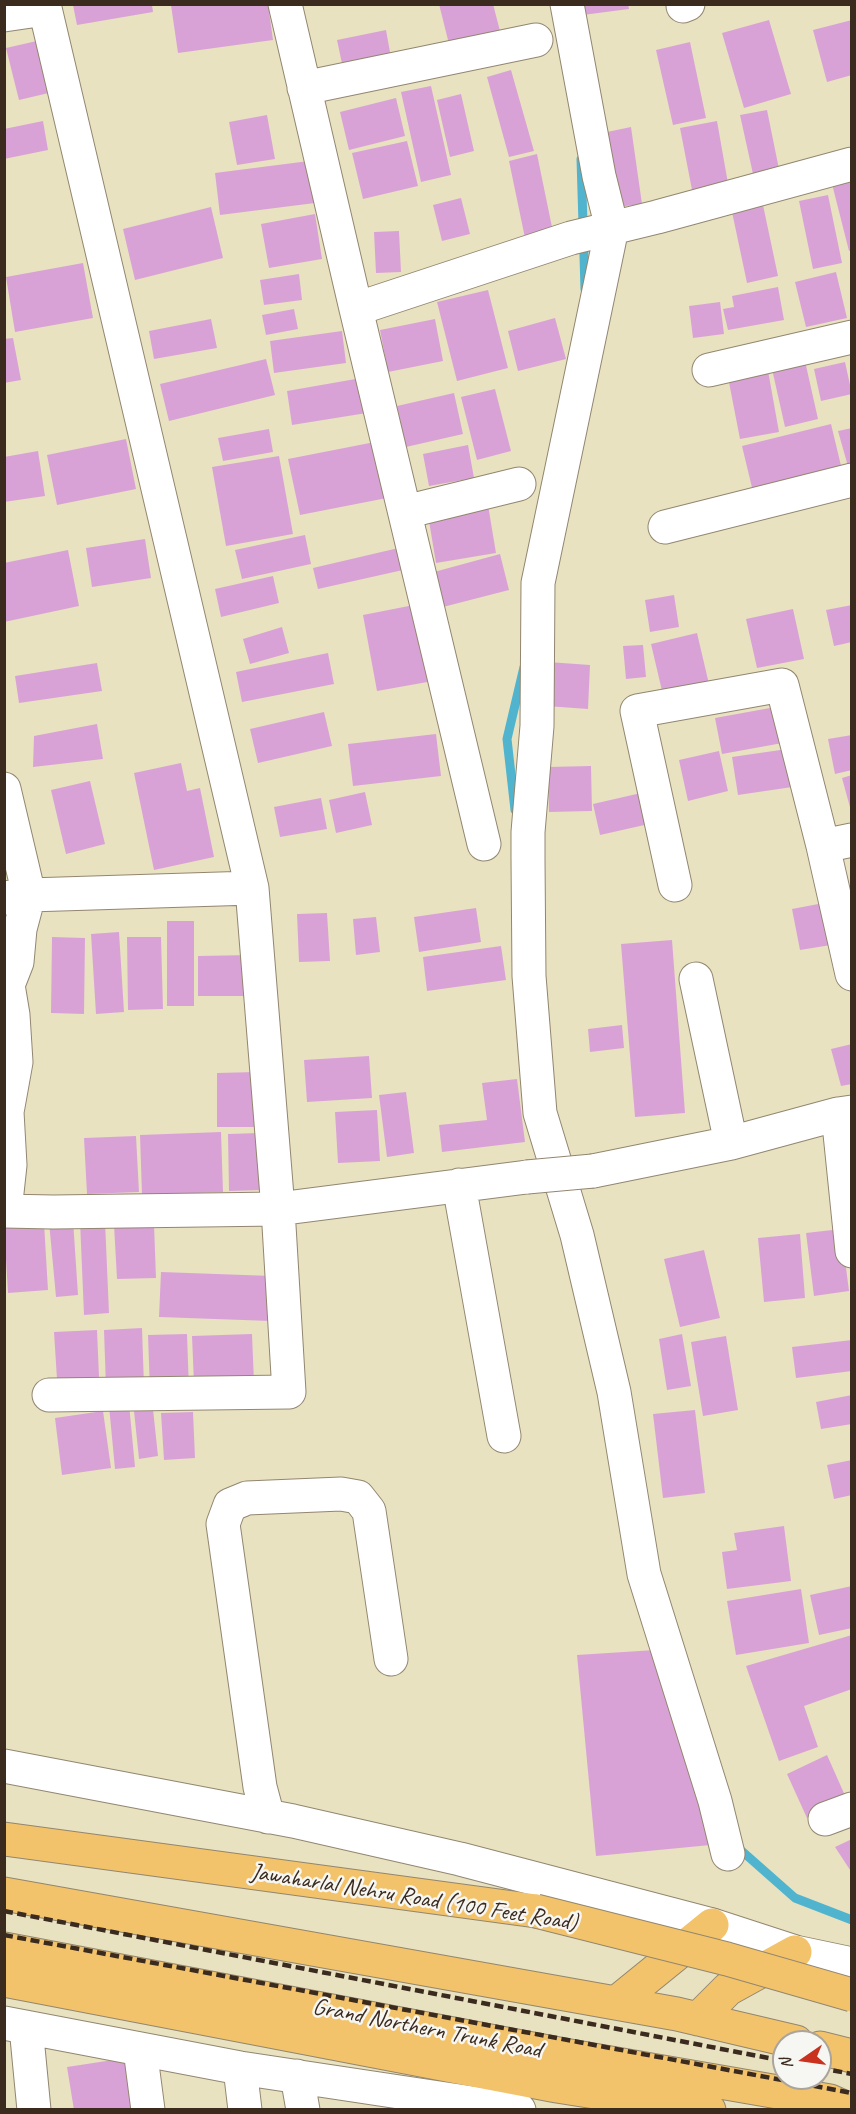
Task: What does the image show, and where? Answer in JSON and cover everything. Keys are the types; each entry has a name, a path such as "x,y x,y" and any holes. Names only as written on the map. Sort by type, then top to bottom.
{"main road":[{"name":"Jawaharlal Nehru Road (100 Feet Road)","path":"4,1839 536,1911 727,1959 852,1995"},
{"path":"4,1894 616,2003 772,2036"},
{"path":"616,2003 712,1925"},
{"name":"Grand Northern Trunk Road","path":"4,1949 536,2080 830,2101 850,2109"},
{"path":"698,2019 728,1989 795,1953"},
{"path":"4,1980 536,2080 705,2108"},
{"path":"832,2051 852,2056"}],"street":[{"path":"285,4 484,843"},
{"path":"4,15 44,7 252,888 278,1209 289,1392 49,1395"},
{"path":"569,14 599,176 594,232 594,316 538,583 537,726 528,832 528,860 529,976 540,1113 577,1235 614,1392 644,1574 729,1854"},
{"path":"304,88 536,40"},
{"path":"356,309 594,232 852,164"},
{"path":"709,370 852,337"},
{"path":"665,527 852,480"},
{"path":"405,512 519,484"},
{"path":"675,885 637,711 782,685 837,843 852,974"},
{"path":"4,789 20,929 17,962 8,985 13,1015 16,1062 7,1112 10,1165 5,1211 278,1209 459,1185 592,1171 731,1143 845,1113 852,1251"},
{"path":"17,897 252,888"},
{"path":"696,978 731,1143"},
{"path":"459,1185 504,1436"},
{"path":"268,1817 260,1787 223,1524 230,1504 247,1498 341,1494 358,1497 369,1510 391,1659"},
{"path":"4,1766 268,1817 460,1859 712,1925 795,1953 852,1964"},
{"path":"34,2109 15,2025 240,2068 519,2109"},
{"path":"141,2049 148,2109"},
{"path":"240,2068 245,2109"},
{"path":"297,2076 303,2109"}],"building":[{"path":"268,4 273,40 178,53 171,5"},
{"path":"439,4 493,4 500,31 449,44"},
{"path":"574,4 628,4 629,9 575,16"},
{"path":"73,5 152,5 153,12 77,25"},
{"path":"769,20 791,94 744,108 722,33"},
{"path":"852,20 852,75 827,82 813,30"},
{"path":"386,30 392,63 344,73 337,40"},
{"path":"41,40 53,92 19,100 6,48"},
{"path":"690,42 706,118 673,125 656,50"},
{"path":"511,70 534,151 509,157 487,77"},
{"path":"431,86 451,175 421,182 401,92"},
{"path":"461,94 474,151 450,157 437,100"},
{"path":"396,98 405,136 349,150 340,112"},
{"path":"767,110 779,169 753,174 740,115"},
{"path":"267,115 275,159 237,165 229,122"},
{"path":"43,121 48,150 4,159 4,129"},
{"path":"717,121 729,189 693,195 680,128"},
{"path":"631,127 642,204 617,207 607,132"},
{"path":"407,141 418,186 363,199 352,153"},
{"path":"537,154 553,232 525,238 509,161"},
{"path":"309,161 315,203 220,215 215,173"},
{"path":"852,179 852,250 849,251 832,184"},
{"path":"828,195 842,263 813,269 799,201"},
{"path":"461,198 470,234 442,241 433,205"},
{"path":"763,205 778,276 747,283 732,212"},
{"path":"211,207 223,258 135,280 123,229"},
{"path":"315,214 322,259 269,268 261,224"},
{"path":"399,231 401,272 376,273 374,232"},
{"path":"83,263 93,318 15,332 6,277"},
{"path":"836,272 847,318 806,327 795,282"},
{"path":"299,274 302,300 264,305 260,280"},
{"path":"778,287 784,320 728,330 723,309 734,307 732,296"},
{"path":"488,290 508,368 457,381 437,302"},
{"path":"720,302 724,334 693,338 689,306"},
{"path":"294,309 298,329 266,335 262,315"},
{"path":"555,318 566,359 518,371 508,331"},
{"path":"211,319 217,348 154,359 149,331"},
{"path":"435,319 443,361 388,372 380,330"},
{"path":"342,331 346,363 274,373 270,341"},
{"path":"13,338 21,380 4,383 4,339"},
{"path":"266,359 275,395 169,421 160,384"},
{"path":"805,361 818,419 785,427 772,369"},
{"path":"845,362 852,394 821,401 814,369"},
{"path":"767,365 779,432 740,439 727,372"},
{"path":"367,377 373,412 292,425 287,391"},
{"path":"495,389 511,451 477,460 461,397"},
{"path":"454,393 463,434 406,447 397,406"},
{"path":"831,424 843,474 754,496 742,446"},
{"path":"852,428 852,477 851,477 838,431"},
{"path":"269,429 273,452 223,461 218,438"},
{"path":"126,439 136,489 57,505 47,455"},
{"path":"380,441 392,497 300,515 288,459"},
{"path":"468,445 474,478 429,486 423,454"},
{"path":"38,451 45,496 4,502 4,457"},
{"path":"279,456 293,534 226,546 212,467"},
{"path":"488,505 496,553 436,563 428,515"},
{"path":"305,535 311,564 242,579 235,550"},
{"path":"145,539 151,578 92,587 86,548"},
{"path":"407,546 412,568 318,589 313,568"},
{"path":"68,550 79,606 4,622 4,563"},
{"path":"500,554 509,590 443,607 434,572"},
{"path":"273,576 279,603 221,617 215,589"},
{"path":"674,595 679,627 650,632 645,600"},
{"path":"419,604 433,681 377,691 363,615"},
{"path":"852,605 852,642 834,646 826,610"},
{"path":"793,609 804,659 757,668 746,619"},
{"path":"282,627 289,653 250,664 243,639"},
{"path":"697,633 709,684 663,695 651,644"},
{"path":"643,645 646,677 626,679 623,646"},
{"path":"328,653 334,684 242,702 236,672"},
{"path":"548,662 590,665 588,709 546,706"},
{"path":"97,663 102,691 19,703 15,676"},
{"path":"781,706 788,742 722,754 715,718"},
{"path":"324,712 332,746 258,763 250,729"},
{"path":"97,724 103,759 33,767 34,736"},
{"path":"436,734 441,776 353,786 348,744"},
{"path":"852,735 852,770 835,774 828,739"},
{"path":"794,748 799,786 738,795 732,757"},
{"path":"719,751 728,791 688,801 679,760"},
{"path":"181,763 187,791 200,788 214,857 154,870 134,773"},
{"path":"591,766 592,811 549,812 548,767"},
{"path":"852,775 852,811 851,811 842,778"},
{"path":"90,781 105,844 66,854 51,790"},
{"path":"365,792 372,825 336,833 329,800"},
{"path":"641,793 649,824 600,835 593,804"},
{"path":"321,798 327,829 280,837 274,807"},
{"path":"829,902 837,944 800,950 792,909"},
{"path":"476,908 481,942 419,952 414,917"},
{"path":"327,913 330,961 299,962 297,914"},
{"path":"376,917 380,952 356,955 353,919"},
{"path":"167,921 194,921 194,1006 167,1006"},
{"path":"119,932 124,1012 96,1014 91,934"},
{"path":"52,937 85,938 84,1014 51,1013"},
{"path":"127,937 161,937 163,1009 128,1010"},
{"path":"672,940 685,1113 635,1117 621,944"},
{"path":"501,946 506,980 427,991 423,957"},
{"path":"251,955 251,996 198,996 198,956"},
{"path":"622,1025 624,1048 590,1052 588,1029"},
{"path":"852,1044 852,1084 841,1086 831,1049"},
{"path":"369,1056 372,1098 307,1102 304,1060"},
{"path":"256,1072 256,1127 217,1127 217,1073"},
{"path":"517,1079 525,1142 442,1152 439,1125 487,1120 482,1083"},
{"path":"406,1092 414,1153 387,1157 379,1095"},
{"path":"377,1110 380,1161 338,1163 335,1112"},
{"path":"221,1132 223,1192 142,1195 140,1135"},
{"path":"259,1133 261,1190 229,1191 228,1134"},
{"path":"136,1136 139,1192 87,1194 84,1138"},
{"path":"73,1220 78,1295 56,1297 49,1222"},
{"path":"80,1221 105,1221 109,1313 84,1315"},
{"path":"44,1223 48,1290 8,1293 4,1226"},
{"path":"154,1224 156,1278 117,1279 114,1225"},
{"path":"841,1229 849,1291 814,1296 806,1233"},
{"path":"800,1234 805,1298 764,1302 758,1238"},
{"path":"704,1250 720,1318 680,1327 664,1259"},
{"path":"161,1272 272,1276 271,1321 159,1317"},
{"path":"142,1328 144,1386 106,1388 104,1330"},
{"path":"97,1330 99,1377 57,1379 54,1332"},
{"path":"187,1334 189,1390 150,1391 148,1335"},
{"path":"252,1334 254,1382 194,1384 192,1336"},
{"path":"682,1334 691,1386 667,1390 659,1339"},
{"path":"726,1336 738,1410 703,1416 691,1342"},
{"path":"852,1340 852,1371 796,1378 792,1347"},
{"path":"852,1395 852,1424 821,1429 816,1402"},
{"path":"129,1404 135,1467 115,1469 109,1406"},
{"path":"153,1409 158,1456 139,1459 134,1411"},
{"path":"695,1410 705,1493 663,1498 653,1414"},
{"path":"103,1411 111,1468 62,1475 55,1418"},
{"path":"193,1412 195,1458 164,1460 161,1413"},
{"path":"852,1460 852,1495 834,1499 827,1465"},
{"path":"784,1526 791,1581 727,1589 722,1552 737,1550 734,1533"},
{"path":"852,1586 852,1628 819,1635 810,1595"},
{"path":"801,1589 809,1643 736,1655 727,1601"},
{"path":"852,1635 852,1689 804,1706 818,1747 779,1761 746,1666"},
{"path":"655,1650 721,1844 596,1856 577,1655"},
{"path":"827,1755 847,1800 807,1818 787,1774"},
{"path":"852,1839 852,1873 835,1847"},
{"path":"126,2058 134,2110 74,2110 67,2067"}],"waterway":[{"path":"581,159 585,289"},
{"path":"515,810 507,739 524,667"},
{"path":"735,1845 795,1898 852,1920"}],"railway":[{"path":"4,1911 772,2059"},
{"path":"4,1935 852,2093"},
{"path":"832,2070 852,2074"}]}
